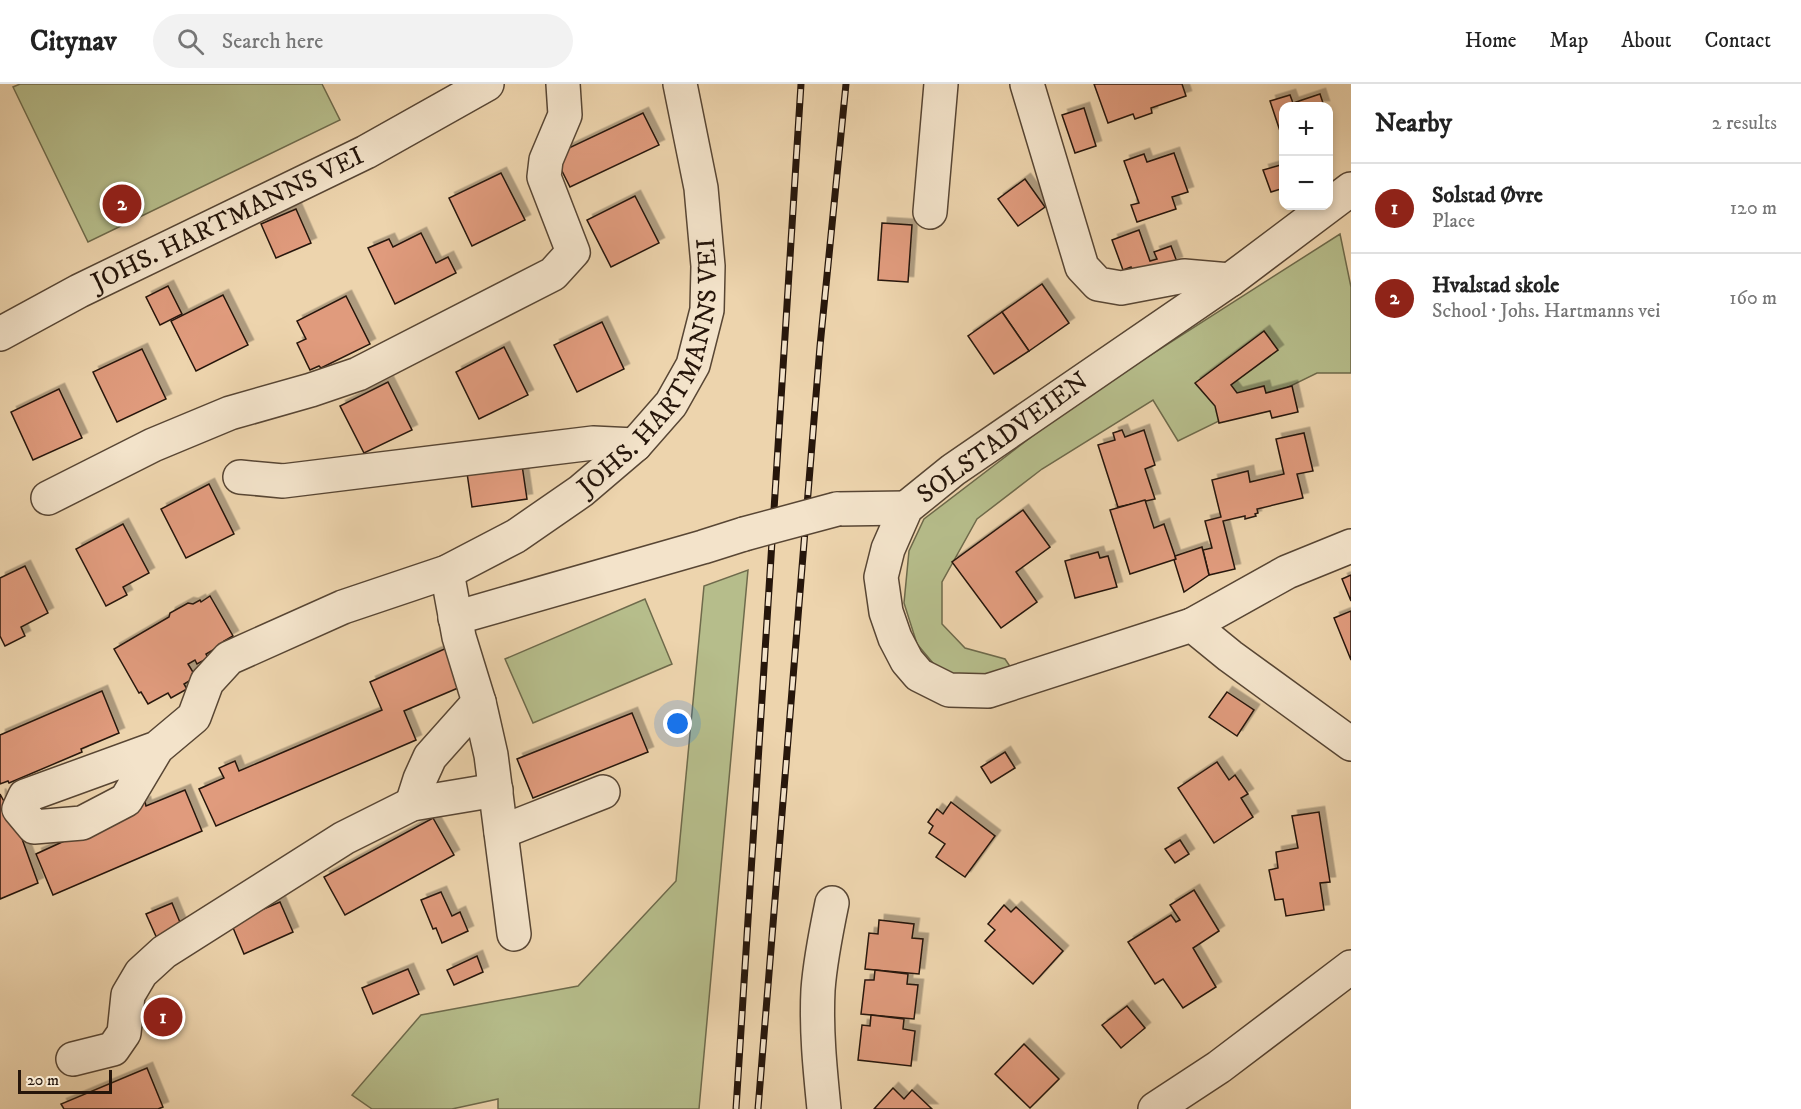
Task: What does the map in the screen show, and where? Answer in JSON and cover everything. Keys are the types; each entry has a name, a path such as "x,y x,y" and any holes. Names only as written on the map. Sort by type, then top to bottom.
{"street":[{"name":"JOHS. HARTMANNS VEI","path":"0,334 79,291 366,152 487,84"},
{"path":"48,498 153,445 230,412 358,374 553,274 573,252 544,177 546,160 565,115 563,84"},
{"name":"JOHS. HARTMANNS VEI","path":"157,748 194,717 207,681 229,658 343,607 447,572 516,536 581,491 635,445 670,404 693,365 707,310 708,266 701,188 680,84"},
{"path":"930,212 941,84"},
{"path":"1027,84 1082,267 1098,284 1121,288 1184,276 1230,280"},
{"name":"SOLSTADVEIEN","path":"1351,189 1230,280 953,470 906,508 888,549 881,577 886,612 895,638 919,675 949,690 988,691 1192,625 1287,572 1351,546"},
{"path":"240,477 283,481 593,443 635,445"},
{"path":"455,618 837,509 906,508"},
{"path":"447,572 455,618 479,702 496,790 514,934"},
{"path":"1192,625 1230,656 1351,744"},
{"path":"412,804 430,757 479,702"},
{"path":"73,1059 113,1049 124,1033 129,995 141,973 164,952 344,838 412,804 496,790"},
{"path":"501,832 603,792"},
{"path":"825,1109 819,1056 818,989 832,903"},
{"path":"1155,1109 1219,1067 1351,967"}],"green space":[{"path":"20,84 322,84 340,120 88,242 13,87"},
{"path":"1340,234 1351,287 1351,373 1317,373 1178,441 1153,400 1042,469 977,519 942,582 942,624 965,648 1005,659 1015,674 943,675 917,644 904,603 909,551 924,519 1077,402"},
{"path":"748,570 699,1109 498,1109 498,1099 452,1109 372,1109 352,1095 421,1015 578,986 676,881 704,586"},
{"path":"645,599 672,664 533,723 505,659"}],"building":[{"path":"1094,84 1182,84 1186,96 1151,108 1152,113 1135,119 1133,114 1108,123"},
{"path":"1320,94 1323,102 1296,102"},
{"path":"1290,95 1293,102 1279,102 1279,128 1270,101"},
{"path":"1084,108 1096,146 1075,153 1062,115"},
{"path":"643,113 659,145 570,187 554,155"},
{"path":"1174,153 1188,192 1172,197 1176,209 1137,222 1131,205 1139,203 1124,161 1144,154 1147,162"},
{"path":"1279,165 1279,190 1271,192 1263,170"},
{"path":"501,173 525,220 472,246 449,198"},
{"path":"1025,179 1045,207 1018,226 998,199"},
{"path":"635,196 659,243 611,267 587,220"},
{"path":"296,209 311,243 276,258 261,224"},
{"path":"882,223 912,225 908,282 878,280"},
{"path":"1139,230 1150,261 1157,259 1154,252 1171,246 1177,262 1134,277 1131,267 1123,270 1112,240"},
{"path":"421,233 436,263 448,257 456,273 395,304 368,248 389,239 393,247"},
{"path":"1042,284 1069,323 1029,351 1002,312"},
{"path":"168,286 182,314 160,325 146,297"},
{"path":"223,295 248,345 196,371 171,321"},
{"path":"346,296 370,344 321,368 319,366 310,370 297,343 306,339 297,321"},
{"path":"1002,312 1029,351 994,374 968,336"},
{"path":"602,322 624,369 577,392 554,345"},
{"path":"1264,331 1278,350 1231,385 1237,393 1264,386 1266,393 1292,386 1298,412 1272,418 1270,411 1219,423 1215,406 1195,383"},
{"path":"504,347 528,395 479,419 456,372"},
{"path":"142,349 166,399 117,422 93,372"},
{"path":"388,382 412,430 364,453 340,406"},
{"path":"59,389 82,438 33,460 11,412"},
{"path":"1122,430 1125,437 1144,430 1155,465 1145,469 1155,499 1118,507 1098,445 1115,440 1113,433"},
{"path":"1304,433 1313,471 1297,474 1303,498 1257,509 1256,516 1223,521 1235,569 1209,575 1203,550 1212,548 1205,521 1221,517 1212,480 1248,471 1250,482 1284,474 1276,439"},
{"path":"522,465 527,499 472,507 467,473"},
{"path":"209,484 234,534 186,558 161,509"},
{"path":"1145,500 1154,528 1164,524 1176,559 1130,574 1110,510"},
{"path":"1023,510 1050,547 1016,572 1037,602 1001,628 952,562"},
{"path":"123,524 149,573 123,587 127,595 106,606 76,549"},
{"path":"1202,547 1209,575 1184,592 1174,560 1175,556"},
{"path":"1098,552 1100,558 1108,556 1117,587 1075,598 1065,561"},
{"path":"25,566 48,613 21,627 25,636 5,646 0,636 0,578"},
{"path":"1351,575 1351,601 1342,579"},
{"path":"210,596 233,636 206,654 208,658 197,664 195,660 188,664 196,677 184,684 187,689 171,698 168,693 148,704 141,692 139,693 114,649 169,617 170,613 188,603 193,604 200,600 201,602"},
{"path":"1351,611 1351,660 1334,618"},
{"path":"449,647 465,685 404,711 416,740 216,826 199,789 224,778 219,768 235,761 239,771 382,710 370,682"},
{"path":"102,691 119,733 81,749 82,752 9,783 8,781 0,784 0,735"},
{"path":"1227,692 1254,710 1237,736 1209,717"},
{"path":"632,713 648,752 533,798 517,759"},
{"path":"1005,752 1015,768 991,783 981,767"},
{"path":"1217,762 1229,780 1235,775 1248,794 1241,798 1253,817 1214,843 1178,788"},
{"path":"185,790 202,831 53,895 36,854 73,837 72,834 145,802 146,806"},
{"path":"0,794 17,825 38,883 0,899"},
{"path":"951,802 995,836 965,877 936,857 945,844 929,833 933,826 928,822 937,809 943,814"},
{"path":"1319,812 1330,882 1320,883 1324,910 1286,916 1283,899 1275,900 1269,870 1278,868 1276,852 1298,848 1292,816"},
{"path":"433,818 454,855 345,915 324,877"},
{"path":"1180,840 1189,854 1175,863 1165,849"},
{"path":"1194,890 1219,931 1193,948 1216,987 1183,1008 1163,979 1155,984 1128,942 1171,915 1176,922 1180,920 1170,905"},
{"path":"441,892 452,916 460,912 468,931 442,943 436,928 433,929 421,900"},
{"path":"280,902 293,932 244,954 231,923"},
{"path":"172,903 184,932 159,943 146,914"},
{"path":"1004,905 1011,912 1016,907 1063,951 1033,984 985,941 995,930 988,924"},
{"path":"879,920 914,924 912,938 923,939 919,974 865,969 869,933 878,934"},
{"path":"477,956 483,972 454,985 447,970"},
{"path":"408,969 419,994 373,1014 362,988"},
{"path":"875,970 908,974 907,984 918,985 914,1019 861,1014 865,980 874,980"},
{"path":"1127,1006 1145,1028 1121,1048 1102,1025"},
{"path":"871,1015 904,1019 903,1029 915,1031 911,1066 858,1060 862,1025 870,1026"},
{"path":"1024,1044 1059,1079 1030,1108 995,1074"},
{"path":"147,1068 163,1107 158,1109 64,1109 61,1104"},
{"path":"893,1088 904,1099 912,1090 932,1109 874,1109"}],"railway":[{"path":"736,1109 801,84"},
{"path":"758,1109 820,346 846,84"}],"place":[{"name":"Hvalstad skole","path":"122,204"},
{"name":"Solstad Øvre","path":"163,1017"}]}
